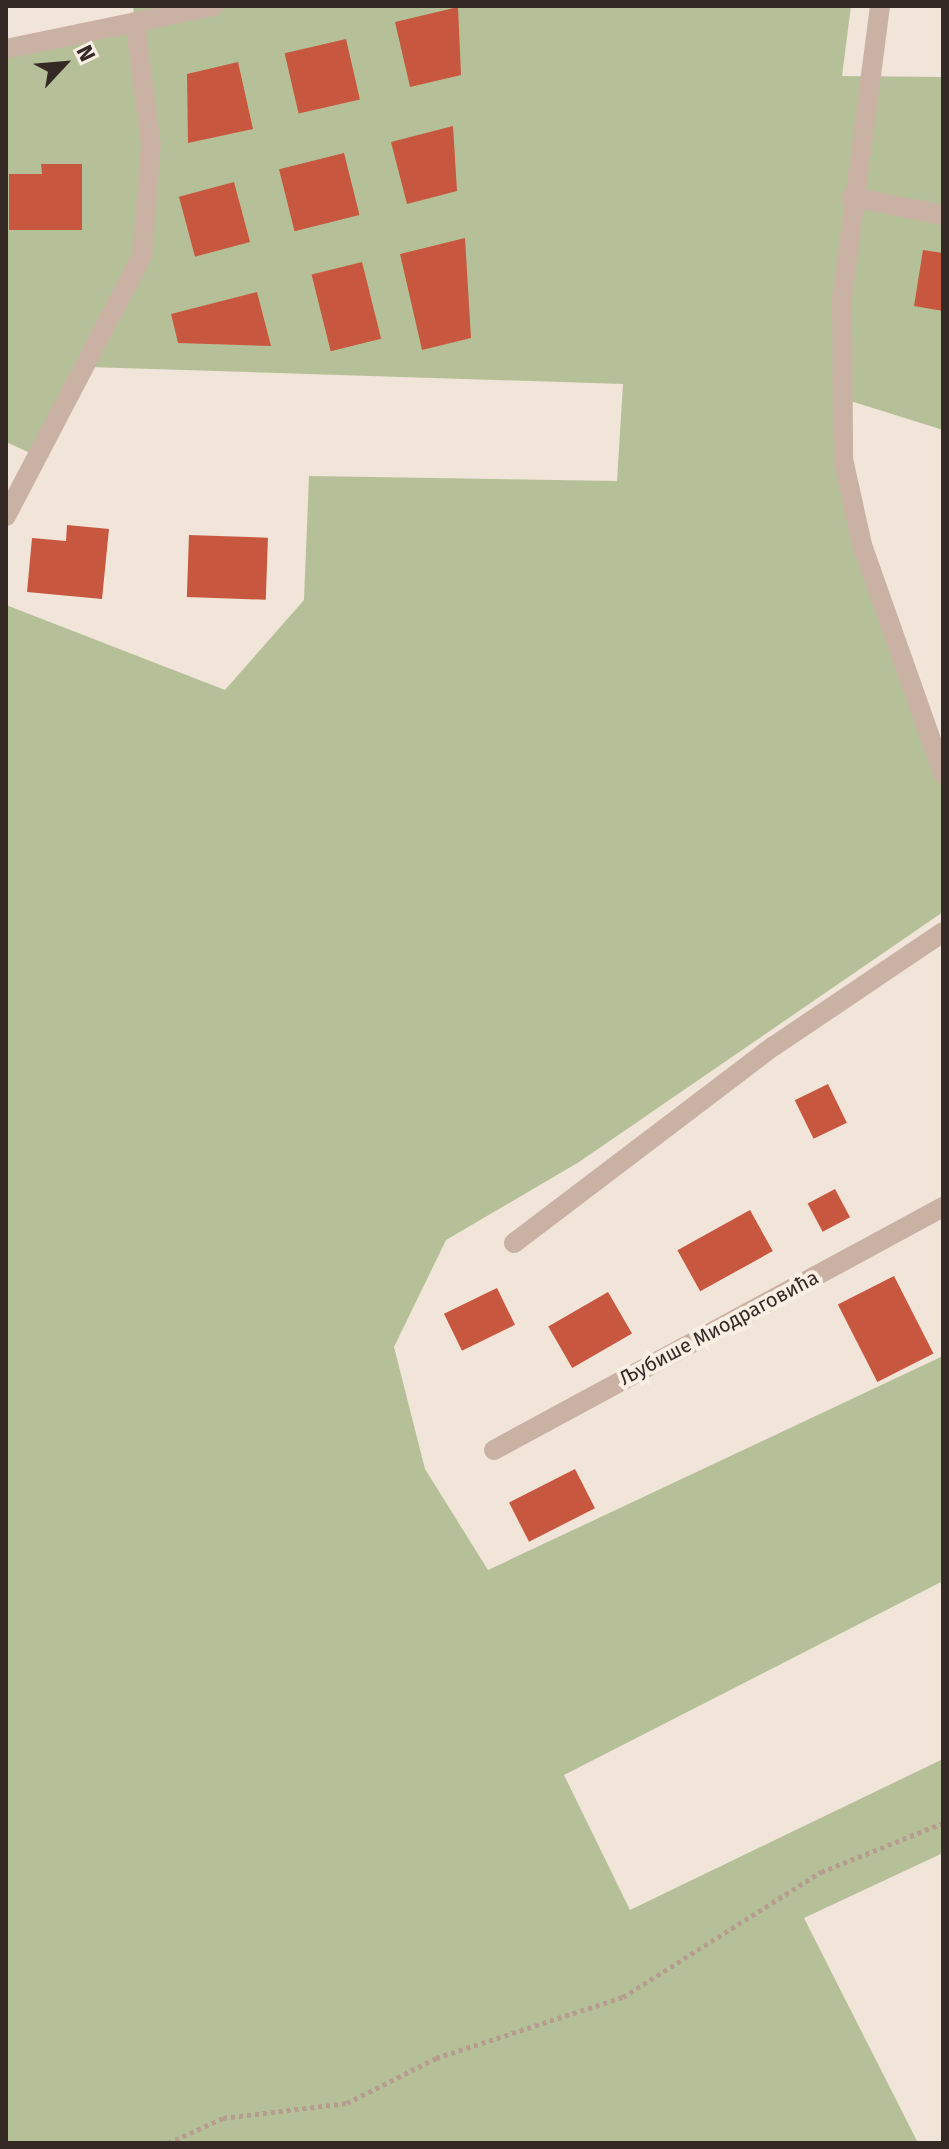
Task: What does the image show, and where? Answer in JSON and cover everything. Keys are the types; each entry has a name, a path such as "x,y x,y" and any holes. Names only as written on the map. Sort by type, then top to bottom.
{"street":[{"path":"6,49 214,6"},
{"path":"880,6 851,197 840,397 850,509 943,774"},
{"path":"6,516 142,256 151,145 135,22"},
{"path":"851,197 943,215"},
{"path":"514,1243 774,1046 943,932"},
{"name":"Љубише Миодраговића","path":"494,1450 943,1207"}],"path":[{"path":"168,2143 223,2118 347,2103 436,2058 623,1997 821,1872 943,1823"}],"green space":[{"path":"133,6 851,6 842,76 943,77 943,430 841,398 875,583 943,774 943,912 579,1162 446,1240 394,1347 425,1469 488,1570 943,1356 943,1581 564,1775 630,1910 943,1759 943,1853 804,1918 918,2143 6,2143 6,605 225,690 304,600 309,476 617,481 623,384 89,367 39,457 6,442 6,49 135,21"}],"building":[{"path":"458,7 461,75 410,87 395,22"},
{"path":"346,39 360,99 299,114 285,53"},
{"path":"238,62 253,129 188,143 187,74"},
{"path":"453,126 457,191 407,204 391,142"},
{"path":"344,153 359,215 294,231 279,169"},
{"path":"41,164 82,164 82,230 9,230 9,174 42,174"},
{"path":"234,182 250,242 195,257 179,197"},
{"path":"465,238 471,338 422,350 400,254"},
{"path":"923,250 943,253 943,311 914,306"},
{"path":"362,262 381,339 331,351 312,275"},
{"path":"257,292 271,346 178,343 171,314"},
{"path":"67,525 109,529 102,599 27,592 32,538 66,541"},
{"path":"189,535 268,538 266,600 187,597"},
{"path":"828,1084 847,1123 814,1139 795,1100"},
{"path":"835,1189 850,1217 823,1232 808,1204"},
{"path":"750,1210 773,1251 700,1291 677,1250"},
{"path":"894,1276 933,1354 877,1382 838,1305"},
{"path":"497,1288 515,1325 462,1351 444,1314"},
{"path":"608,1292 632,1334 572,1368 548,1326"},
{"path":"575,1469 595,1508 529,1542 509,1503"}]}
